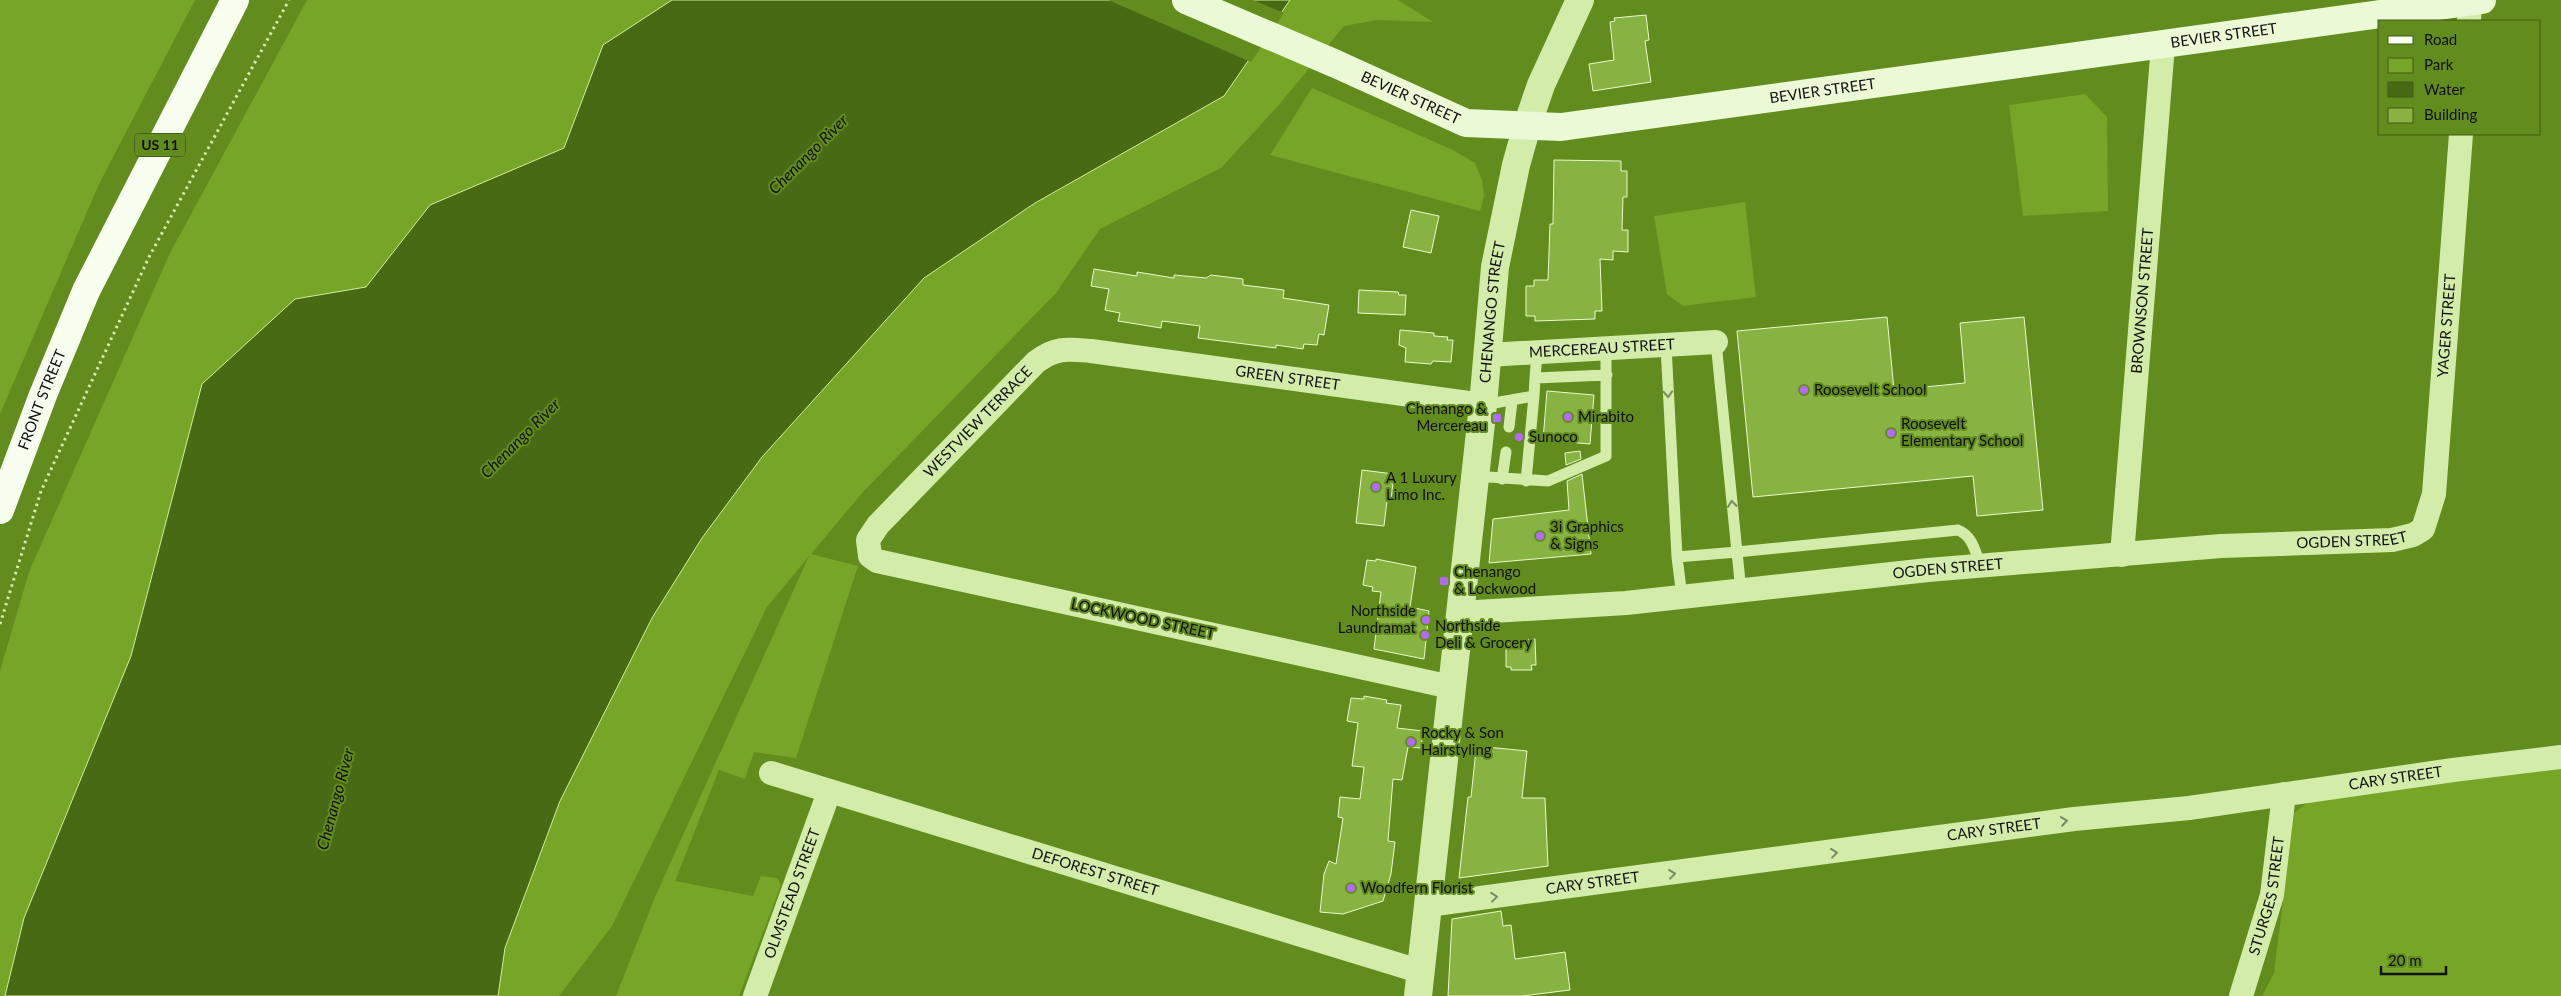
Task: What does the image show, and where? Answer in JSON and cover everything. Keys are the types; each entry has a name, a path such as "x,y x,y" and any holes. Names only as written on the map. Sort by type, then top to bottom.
{"main road":[{"name":"FRONT STREET","path":"0,510 39,404 86,291 235,0"},
{"name":"BEVIER STREET","path":"1186,0 1336,64 1466,123 1561,128 2163,45 2474,8"}],"street":[{"name":"CHENANGO STREET","path":"1419,984 1483,405 1494,267 1516,165 1540,85 1580,0"},
{"name":"BROWNSON STREET","path":"2122,555 2163,45"},
{"name":"YAGER STREET","path":"2428,518 2434,494 2461,135"},
{"name":"MERCEREAU STREET","path":"1487,355 1716,342"},
{"name":"WESTVIEW TERRACE","path":"878,525 1036,362 1048,353 1062,349 1091,351"},
{"name":"GREEN STREET","path":"1091,351 1483,405"},
{"name":"OGDEN STREET","path":"1459,613 1626,603 1981,566 2221,546 2392,540 2413,535 2423,529 2428,518"},
{"name":"LOCKWOOD STREET","path":"878,525 868,540 870,556 877,561 1451,687"},
{"name":"CARY STREET","path":"1428,905 2074,820 2189,808 2561,756"},
{"name":"DEFOREST STREET","path":"771,773 1419,984"},
{"name":"OLMSTEAD STREET","path":"755,996 829,792"},
{"name":"STURGES STREET","path":"2241,996 2272,895 2284,794"}],"lane":[{"path":"1716,342 1741,591"},
{"path":"1666,346 1677,557 1682,597"},
{"path":"1474,476 1548,481 1606,456 1606,349"},
{"path":"1526,481 1537,353"},
{"path":"1535,378 1607,375"},
{"path":"1483,405 1534,396"},
{"path":"1508,427 1512,401"},
{"path":"1502,479 1506,452"},
{"path":"1677,557 1958,530 1965,533 1971,540 1981,566"}],"path":[{"path":"0,624 41,491 128,302 149,257 288,0"}],"green space":[{"path":"0,0 195,0 99,184 0,414"},
{"path":"307,0 672,0 603,45 564,148 430,205 366,287 295,299 131,656 24,918 5,996 0,996 0,671 29,572 170,253"},
{"path":"1290,0 1398,0 1433,22 1377,20 1344,26 1278,106 1221,168 1100,229 1056,293 863,492 811,554 858,566 796,758 754,752 745,779 719,770 675,881 753,896 761,876 777,878 781,885 739,996 616,996 655,897 809,556 767,607 612,926 559,996 498,996 505,948 560,801 652,618 702,538 762,457 924,278 1035,203 1224,96"},
{"path":"1312,88 1453,150 1475,163 1482,180 1484,196 1480,211 1270,155"},
{"path":"2085,94 2107,117 2108,211 2023,216 2009,105"},
{"path":"1745,202 1756,297 1683,306 1667,294 1654,216"},
{"path":"2561,764 2561,996 2262,996 2274,973 2294,813 2311,800"}],"water":[{"name":"Chenango River","path":"672,0 1290,0 1224,96 1035,203 924,278 762,457 702,538 652,618 560,801 505,948 498,996 5,996 24,918 131,656 202,384 295,299 366,287 430,205 564,148 603,45"}],"pier":[{"path":"1108,0 1253,0 1284,13 1251,62"}],"building":[{"path":"1646,15 1649,40 1645,41 1651,82 1593,91 1589,64 1614,60 1610,22 1615,21 1614,18"},
{"path":"1554,160 1621,161 1621,171 1627,171 1627,197 1623,197 1622,230 1628,230 1628,252 1613,251 1613,260 1600,259 1602,311 1595,311 1595,319 1535,321 1535,316 1526,316 1526,286 1534,286 1534,280 1548,280 1550,224 1553,224"},
{"path":"1411,210 1439,216 1431,253 1403,247"},
{"path":"1094,269 1137,276 1137,272 1174,278 1174,275 1206,278 1211,275 1243,279 1243,285 1284,290 1283,298 1329,305 1324,335 1319,334 1317,345 1304,344 1303,349 1276,345 1276,348 1198,338 1200,326 1162,321 1161,328 1118,321 1120,313 1105,310 1109,289 1091,286"},
{"path":"1359,290 1398,292 1399,295 1406,295 1405,315 1358,313"},
{"name":"Roosevelt Elementary School","path":"1887,317 1894,390 1965,383 1960,323 2024,317 2043,510 1977,516 1973,476 1753,497 1737,331"},
{"path":"1400,330 1434,333 1434,336 1448,337 1447,340 1453,340 1451,362 1433,361 1431,364 1405,362 1406,348 1399,345"},
{"name":"Mirabito","path":"1547,391 1594,395 1590,444 1543,440"},
{"path":"1580,451 1581,459 1566,465 1565,453"},
{"name":"A 1 Luxury Limo Inc.","path":"1362,470 1394,474 1391,501 1387,501 1384,526 1356,523"},
{"name":"3i Graphics & Signs","path":"1582,474 1591,554 1489,563 1493,519 1569,510 1567,481"},
{"path":"1376,559 1416,567 1410,607 1429,611 1424,659 1374,649 1381,592 1372,591 1373,587 1363,585 1367,560 1376,561"},
{"path":"1535,639 1536,665 1531,665 1532,670 1511,670 1511,667 1506,667 1506,641"},
{"path":"1364,696 1387,700 1386,703 1401,705 1397,728 1423,731 1421,748 1408,747 1402,780 1393,779 1388,841 1395,842 1391,874 1383,901 1343,914 1320,912 1324,874 1329,861 1336,864 1343,818 1338,817 1340,797 1360,799 1364,767 1352,766 1358,723 1347,721 1351,698 1364,699"},
{"path":"1487,747 1527,751 1522,798 1545,798 1548,866 1459,878 1468,797 1471,797 1476,750 1487,751"},
{"path":"1501,911 1503,926 1511,925 1515,959 1565,952 1570,990 1522,996 1448,996 1452,919"}],"place":[{"name":"Roosevelt School","path":"1804,390"},
{"name":"Mirabito","path":"1568,417"},
{"name":"Chenango & Mercereau","path":"1497,418"},
{"name":"Roosevelt Elementary School","path":"1891,433"},
{"name":"Sunoco","path":"1519,437"},
{"name":"A 1 Luxury Limo Inc.","path":"1376,487"},
{"name":"3i Graphics & Signs","path":"1540,536"},
{"name":"Chenango & Lockwood","path":"1444,581"},
{"name":"Northside Laundramat","path":"1426,620"},
{"name":"Northside Deli & Grocery","path":"1425,635"},
{"name":"Rocky & Son Hairstyling","path":"1411,742"},
{"name":"Woodfern Florist","path":"1351,888"}]}
